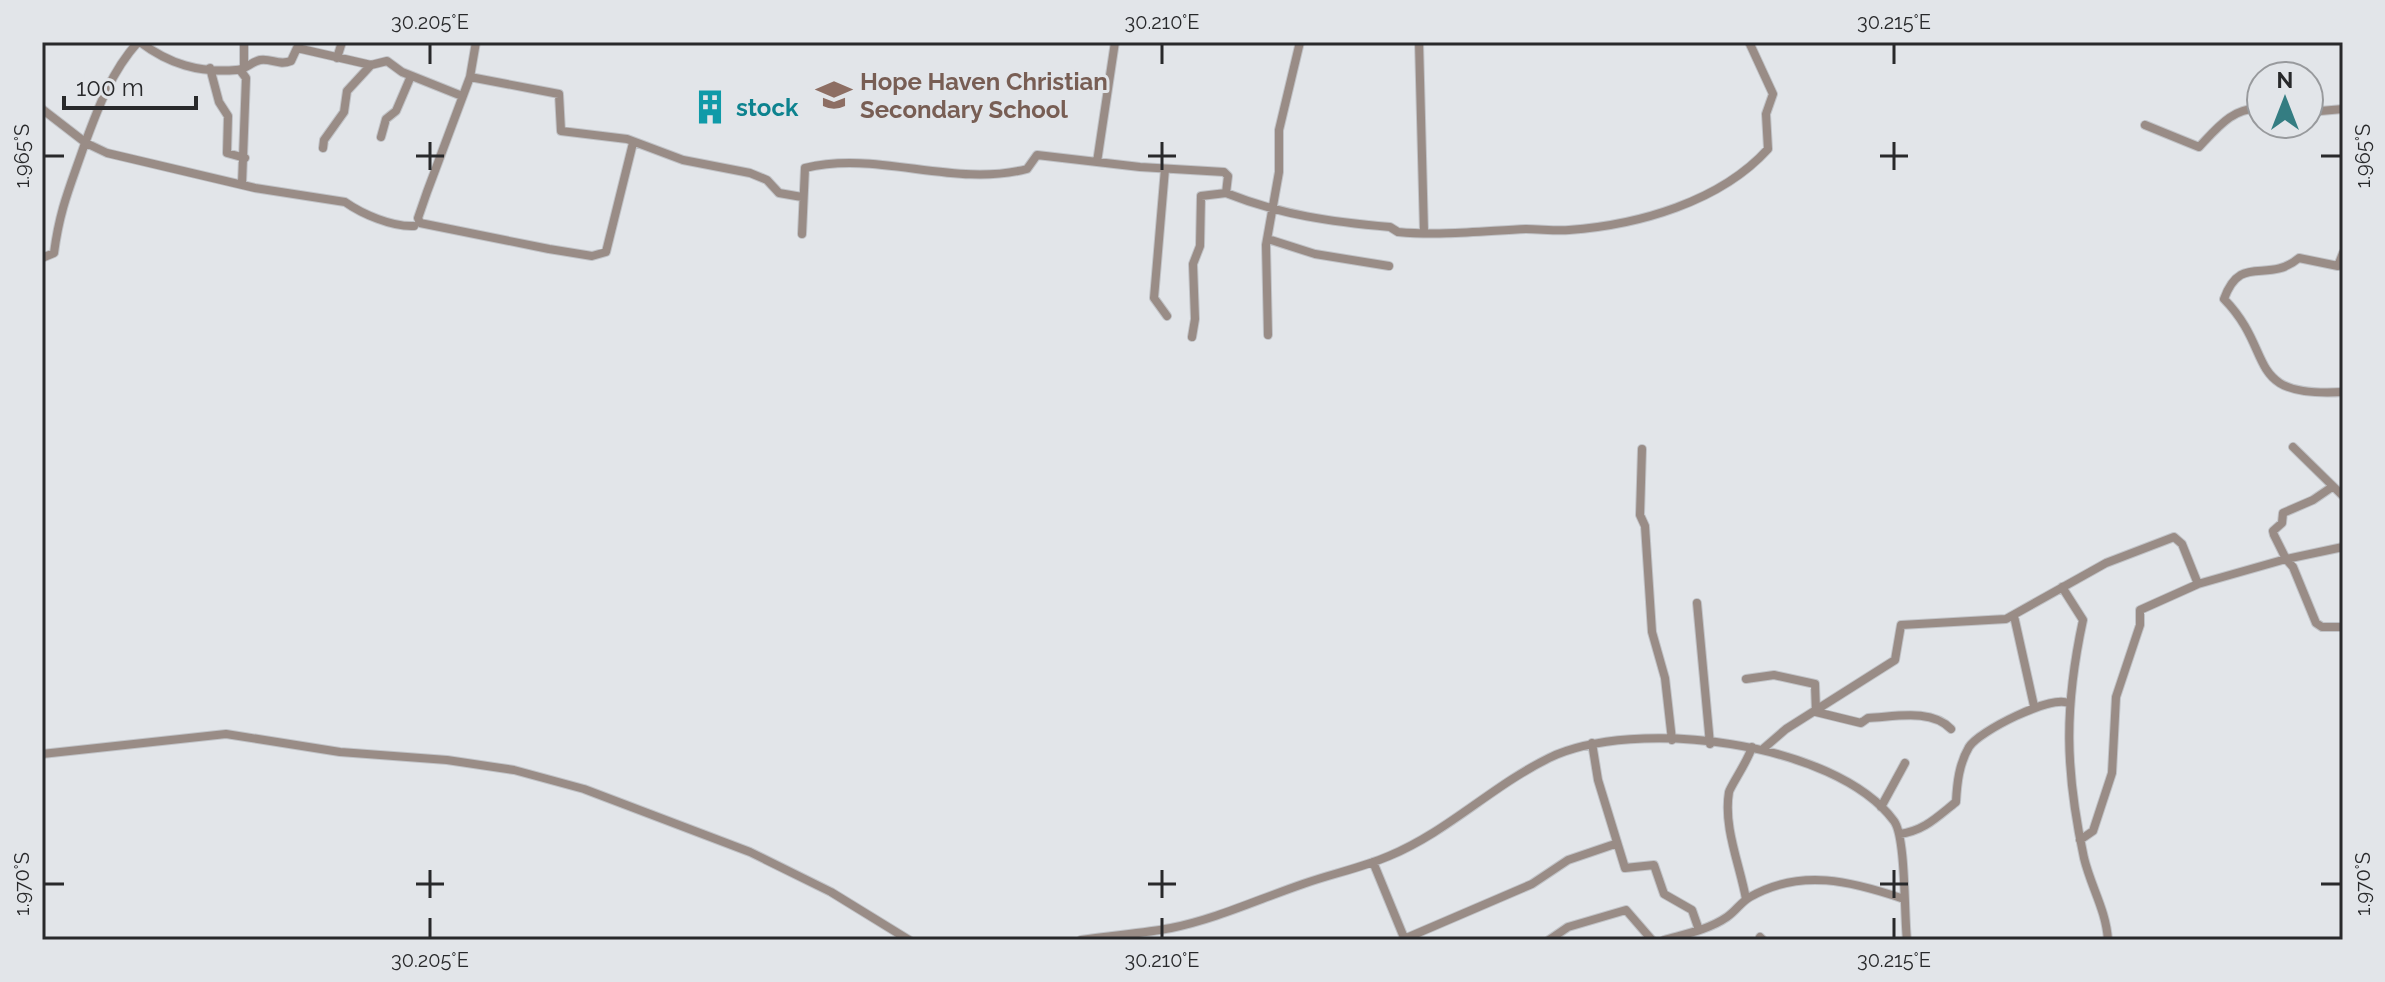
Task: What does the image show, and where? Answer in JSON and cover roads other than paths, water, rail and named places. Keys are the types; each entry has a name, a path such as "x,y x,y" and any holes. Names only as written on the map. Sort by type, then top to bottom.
{"street":[{"path":"42,258 54,253 57,224 69,180 86,143 92,116 107,87 139,42 165,61 210,68 242,69 260,60 284,64 291,61 297,48 371,65 387,61 411,76 462,96"},
{"path":"242,184 245,158 244,42"},
{"path":"337,58 342,42"},
{"path":"476,42 470,77 455,124 418,218 424,225 592,256 606,252 633,143"},
{"path":"1097,162 1115,42"},
{"path":"1268,335 1268,239 1279,172 1279,130 1300,42"},
{"path":"1419,42 1424,232"},
{"path":"1192,337 1193,264 1200,246 1201,196 1226,193 1272,211 1310,219 1390,227 1398,232 1596,227 1677,206 1726,184 1752,166 1768,149 1766,114 1773,94 1749,42"},
{"path":"323,148 324,140 344,112 347,91 371,65"},
{"path":"210,68 219,102 228,116 227,153 245,158"},
{"path":"381,137 386,119 396,111 411,76"},
{"path":"470,77 559,94 561,131 627,139 683,160 750,173 767,180 779,193 802,197"},
{"path":"42,109 86,143 107,153 242,184 345,202 356,211 403,227 414,226"},
{"path":"2145,125 2199,147 2221,124 2245,109"},
{"path":"802,234 803,170 814,165 863,164 951,175 1022,171 1037,155 1224,172 1228,176 1226,193"},
{"path":"1165,169 1154,298 1167,316"},
{"path":"1268,239 1315,254 1389,266"},
{"path":"2343,253 2338,266 2299,258 2282,269 2239,273 2230,282 2224,299 2246,325 2263,370 2277,383 2297,391 2343,392"},
{"path":"2293,447 2343,496"},
{"path":"1642,449 1640,515 1645,526 1652,632 1665,678 1672,740"},
{"path":"2332,487 2313,500 2283,513 2282,523 2273,531 2293,567 2316,623 2322,627 2343,627"},
{"path":"1764,748 1786,729 1895,660 1901,625 1972,623 2014,616 2106,563 2174,537 2182,544 2198,584"},
{"path":"2080,840 2093,831 2112,773 2116,697 2140,625 2140,610 2156,599 2198,584 2286,559 2343,547"},
{"path":"2062,587 2083,620 2068,703 2070,780 2086,868 2106,916 2108,940"},
{"path":"1697,603 1710,744"},
{"path":"2014,616 2034,706"},
{"path":"1746,679 1774,675 1815,684 1816,712"},
{"path":"1899,834 1914,832 1932,823 1956,802 1960,771 1973,742 2034,706 2060,700 2068,703"},
{"path":"1816,712 1861,723 1868,718 1929,717 1942,719 1951,729"},
{"path":"42,754 226,734 340,752 447,760 514,770 584,789 750,852 831,892 909,940"},
{"path":"1081,940 1171,928 1251,905 1373,862 1438,831 1474,803 1549,758 1592,743 1672,740 1764,748 1825,770 1881,807 1896,822 1899,834 1907,940"},
{"path":"1592,743 1615,844 1625,868 1654,865 1664,894 1692,910 1694,935"},
{"path":"1746,899 1730,830 1729,791 1744,770 1752,747"},
{"path":"1881,807 1905,763"},
{"path":"1373,862 1405,940 1532,884 1568,860 1615,844"},
{"path":"1664,940 1694,935 1729,916 1746,899 1805,878 1845,881 1904,899"},
{"path":"1549,940 1568,927 1626,910 1652,940"}],"place":[{"name":"Hope Haven Christian Secondary School","path":"834,95"},
{"name":"stock","path":"710,107"}]}
